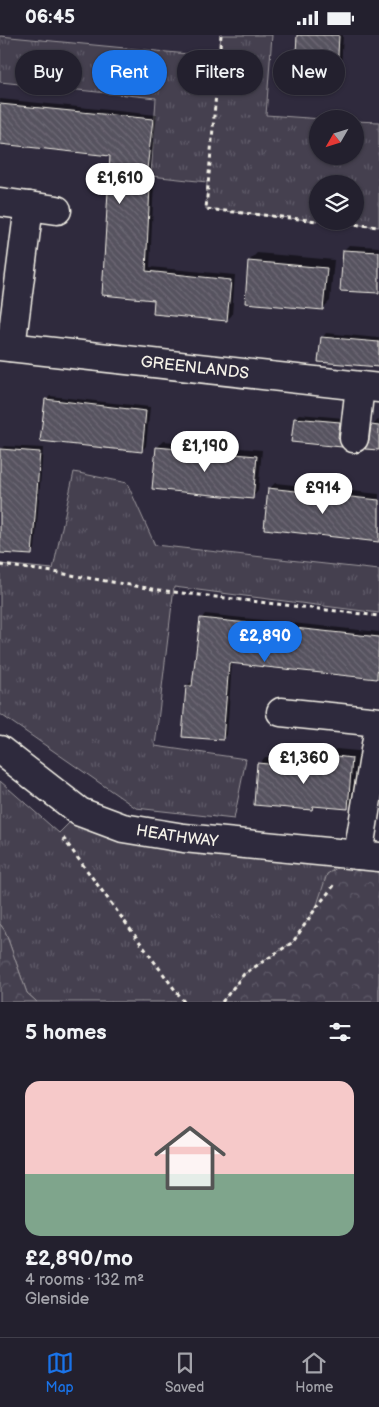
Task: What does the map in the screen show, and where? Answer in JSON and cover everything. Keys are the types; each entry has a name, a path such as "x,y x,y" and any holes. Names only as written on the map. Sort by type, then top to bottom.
{"street":[{"path":"0,202 57,210"},
{"name":"GREENLANDS","path":"29,206 5,346 370,387"},
{"path":"354,439 370,387"},
{"path":"281,712 379,722"},
{"path":"369,856 379,726"},
{"name":"HEATHWAY","path":"0,750 80,811 123,829 184,838 369,856"}],"path":[{"path":"221,35 206,209 309,220"},
{"path":"364,225 379,227"},
{"path":"0,565 165,591 379,616"},
{"path":"80,811 59,833 184,1002"},
{"path":"222,1002 244,974 293,942 316,908 369,856"}],"green space":[{"path":"221,35 272,35 266,115 309,118 309,165 364,165 364,121 379,122 379,227 364,225 364,175 309,175 309,220 206,209 207,182 151,176 156,98 127,95 167,95 167,52 177,53 177,95 263,95 263,50 220,50"},
{"path":"0,36 146,50 92,50 92,91 82,90 82,50 15,50 15,84 0,82"},
{"path":"74,472 127,483 155,545 379,570 379,613 174,587 155,746 246,759 234,819 136,808 0,714 0,564 53,569"},
{"path":"0,781 59,833 80,812 379,857 379,1002 37,1002 27,993 5,931 0,924"},
{"path":"358,855 379,857 379,1002 222,1002 244,974 293,942 316,908 327,874"},
{"path":"0,924 5,931 27,993 37,1002 0,1002"}],"building":[{"path":"297,35 339,35 338,50 296,50"},
{"path":"0,104 153,119 145,186 150,186 146,271 231,280 227,321 153,314 154,300 102,295 110,156 0,144"},
{"path":"343,250 379,252 379,293 340,291"},
{"path":"248,261 327,268 323,310 245,303"},
{"path":"321,337 379,342 379,367 318,362"},
{"path":"45,399 146,411 142,452 40,441"},
{"path":"294,418 340,422 338,437 342,447 291,442"},
{"path":"371,425 379,426 379,450 365,449 369,440"},
{"path":"156,447 257,456 253,499 152,489"},
{"path":"0,449 40,452 32,555 0,553"},
{"path":"268,488 379,500 379,542 264,529"},
{"path":"200,618 379,637 377,679 229,663 223,740 182,737 186,686 192,686"},
{"path":"328,755 352,758 348,809 313,806 312,810 254,805 257,763 326,769"}]}
